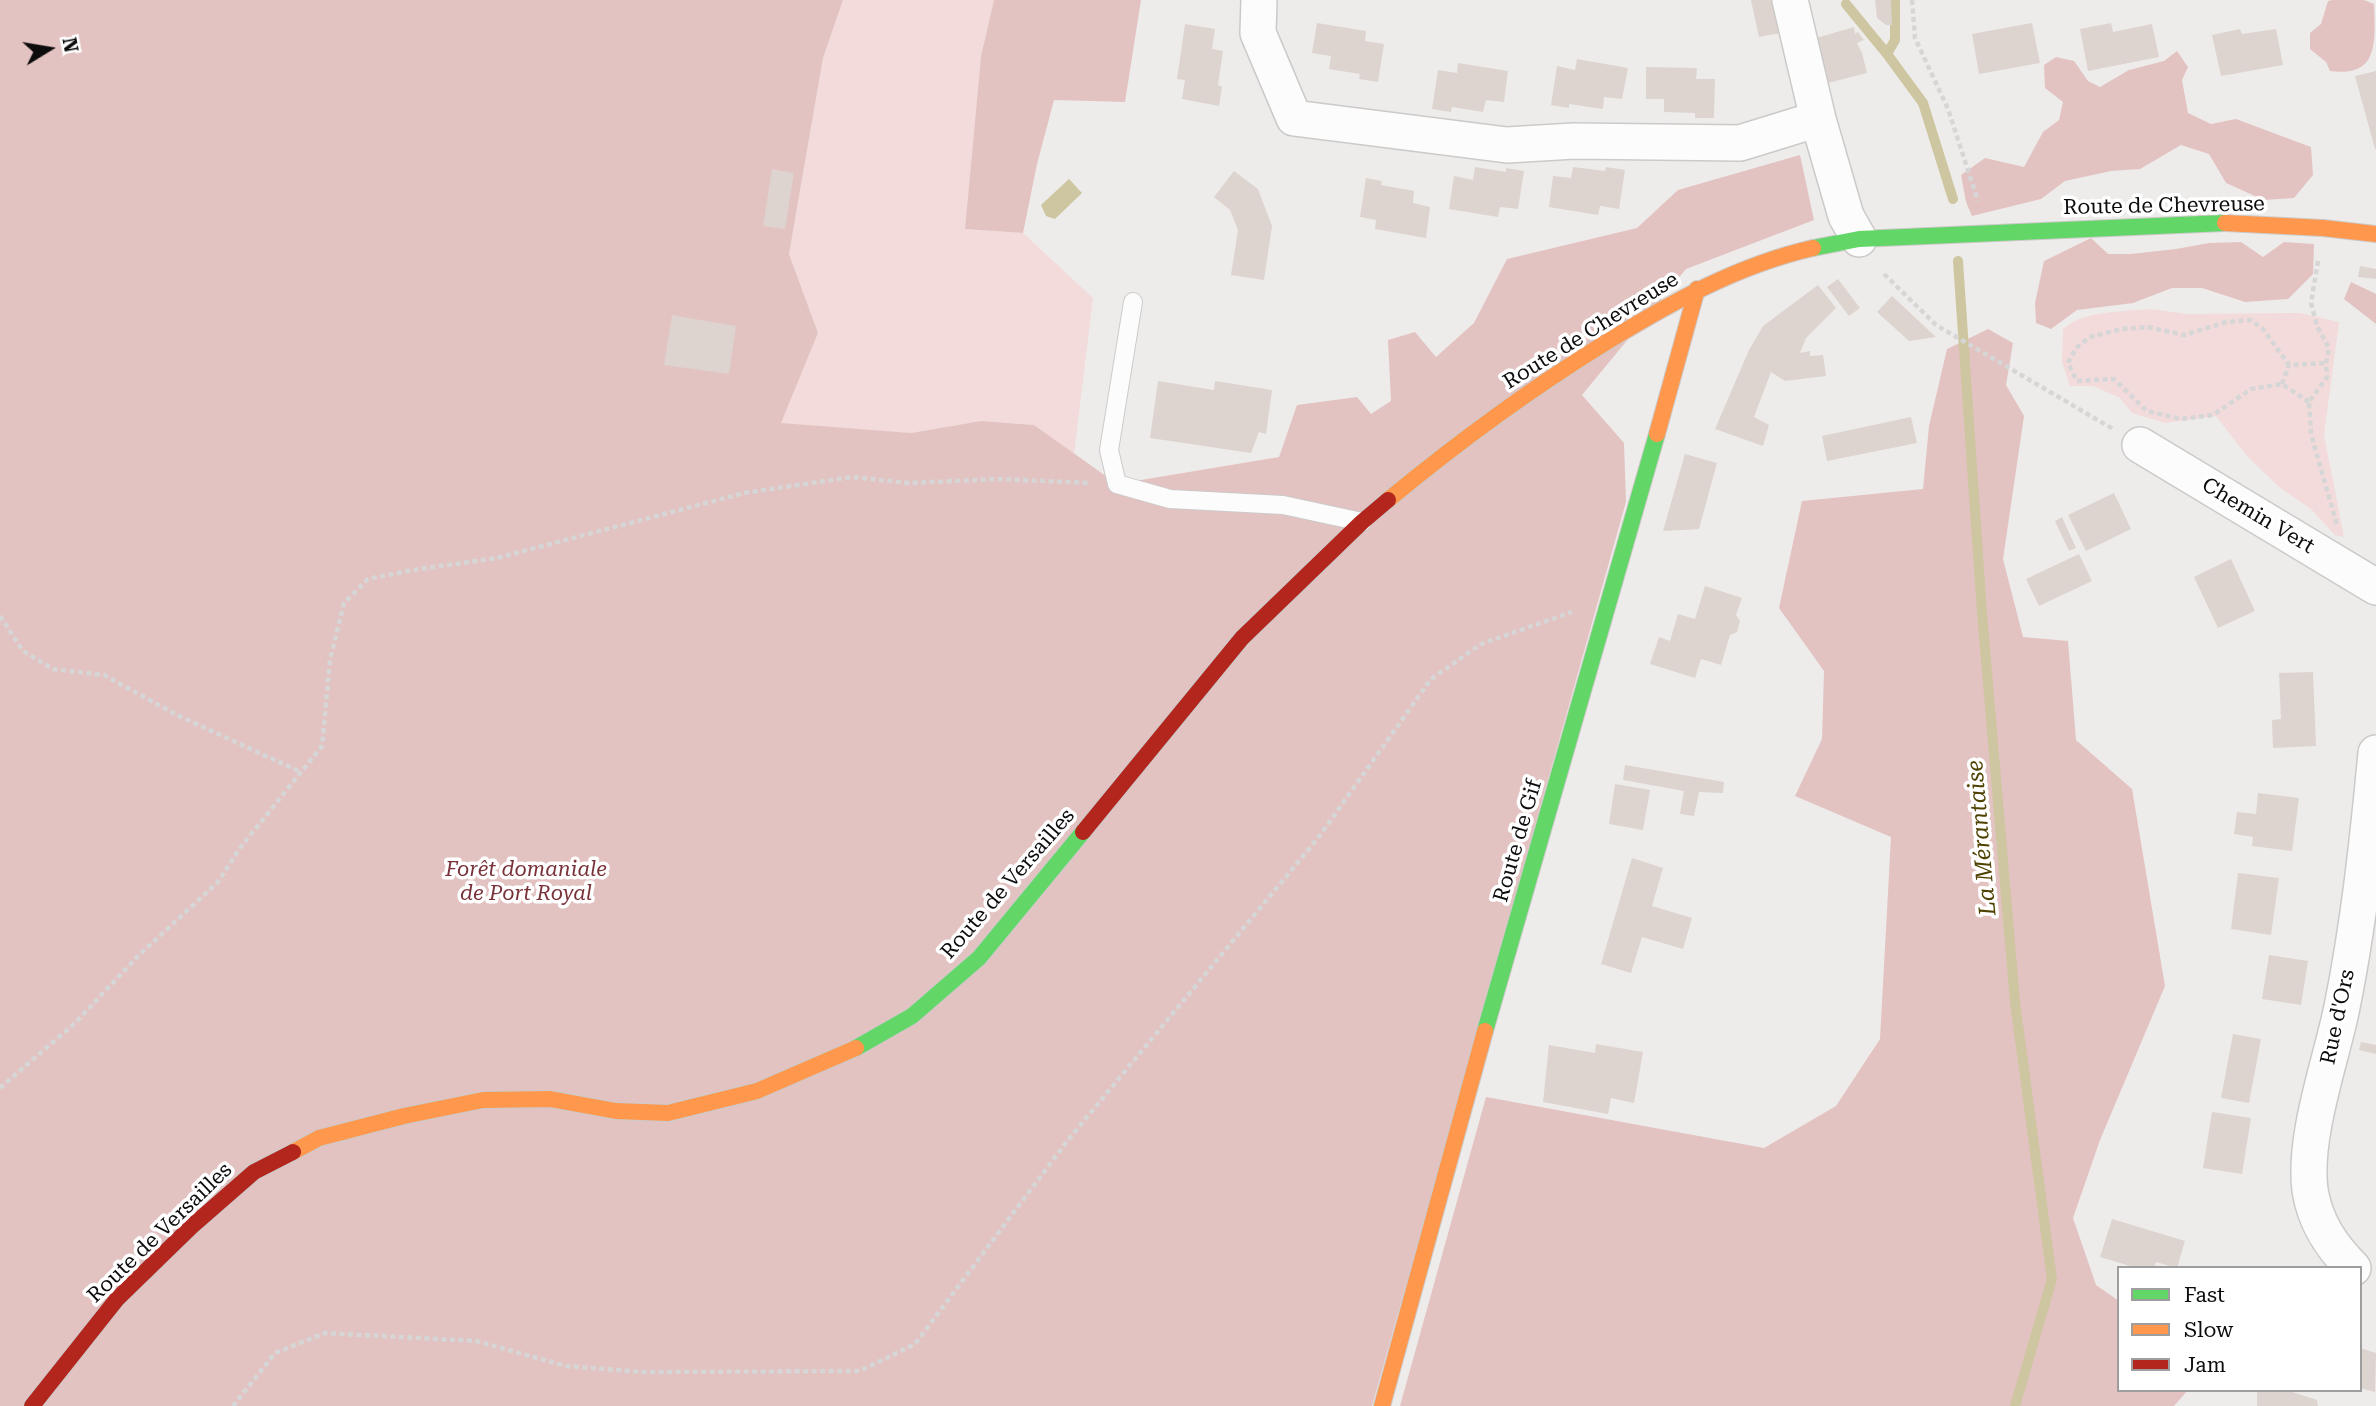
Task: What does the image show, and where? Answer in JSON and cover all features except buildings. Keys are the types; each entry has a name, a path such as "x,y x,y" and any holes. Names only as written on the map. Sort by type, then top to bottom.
{"main road":[{"name":"Route de Chevreuse","path":"1242,638 1362,522 1433,463 1546,380 1647,317 1697,289 1741,271 1809,248 1859,239 2209,222 2323,228 2376,234"},
{"name":"Route de Gif","path":"1382,1406 1468,1088 1611,599 1697,289"},
{"name":"Route de Versailles","path":"32,1406 117,1299 191,1227 254,1172 319,1138 404,1116 483,1100 550,1099 616,1111 668,1113 757,1091 844,1055 912,1016 979,958 1242,638"}],"street":[{"path":"1259,0 1258,33 1294,118 1507,145 1574,141 1740,144 1818,119"},
{"path":"1790,0 1818,119 1846,216 1859,239"},
{"name":"Chemin Vert","path":"2140,445 2376,587"},
{"name":"Rue d'Ors","path":"2351,1266 2336,1251 2319,1223 2310,1191 2310,1159 2359,912 2376,753"}],"lane":[{"path":"1133,302 1109,450 1116,484 1170,499 1283,505 1362,522"}],"path":[{"path":"1913,0 1915,38 1948,109 1974,188"},
{"path":"2323,228 2311,303 2317,326 2329,348 2327,377 2309,402 2311,434 2340,537 2343,567"},
{"path":"1859,239 1890,282 1936,326 1973,345 2140,445"},
{"path":"2289,365 2263,329 2251,320 2226,322 2184,335 2148,327 2122,329 2090,337 2076,348 2068,363 2077,381 2114,379 2147,411 2181,419 2213,415 2251,389 2282,384 2309,402"},
{"path":"2289,365 2326,363"},
{"path":"2282,384 2289,365"},
{"path":"0,1088 75,1023 139,955 218,882 240,848 322,746 330,660 344,603 368,579 497,558 744,493 852,477 908,483 999,479 1116,484"},
{"path":"233,1406 275,1353 325,1332 476,1341 566,1366 643,1372 860,1371 915,1344 1068,1140 1318,838 1431,679 1481,644 1611,599"},
{"path":"0,616 23,651 53,669 104,675 177,715 301,772"}],"shaded area":[{"path":"843,0 994,0 981,56 965,229 1023,233 1093,298 1074,454 1034,425 981,421 911,433 780,424 818,333 789,254 823,58"},
{"path":"1069,179 1082,193 1055,219 1046,216 1041,205"},
{"path":"2150,309 2188,314 2300,313 2339,322 2324,435 2344,537 2335,535 2311,509 2279,487 2246,455 2216,416 2165,423 2132,413 2120,398 2093,386 2070,386 2062,362 2063,329 2093,315"}],"green space":[{"name":"Forêt domaniale de Port Royal","path":"0,0 843,0 823,58 789,254 818,333 781,423 911,433 981,421 1034,425 1117,484 1279,457 1297,405 1357,397 1371,414 1391,401 1388,340 1415,332 1436,357 1474,323 1507,259 1637,228 1678,190 1800,155 1814,220 1686,269 1582,395 1624,443 1626,502 1372,1406 0,1406"},
{"path":"994,0 1141,0 1125,102 1054,100 1023,233 965,229 981,56"},
{"path":"2364,0 2374,4 2373,46 2365,64 2357,69 2345,72 2330,71 2326,62 2310,49 2310,33 2321,24 2328,1"},
{"path":"2177,51 2188,67 2182,80 2188,113 2211,124 2236,119 2311,147 2313,175 2294,198 2264,200 2226,183 2209,154 2181,145 2140,169 2111,171 2065,181 2041,199 1972,216 1966,202 1961,175 1985,158 2024,167 2043,132 2059,120 2063,102 2045,88 2044,65 2056,57 2074,61 2088,81 2100,87 2129,70 2164,61"},
{"path":"2091,238 2108,254 2241,242 2263,257 2284,242 2314,244 2313,274 2288,299 2245,302 2202,288 2172,288 2133,303 2077,310 2051,329 2036,323 2035,303 2044,261"},
{"path":"2351,282 2376,294 2376,324 2344,299"},
{"path":"1988,329 2013,343 2006,385 2024,416 2003,559 2023,637 2068,641 2076,740 2132,789 2165,986 2100,1140 2073,1218 2096,1285 2117,1300 2117,1392 2186,1392 2174,1406 1400,1406 1486,1097 1764,1148 1836,1106 1880,1039 1891,837 1795,796 1822,739 1824,671 1779,608 1802,501 1923,489 1929,426 1947,349"}],"waterway":[{"name":"La Mérantaise","path":"1895,0 1895,40 1887,54 1923,103 1953,199"},
{"path":"1846,4 1887,54"},
{"name":"La Mérantaise","path":"1958,261 1982,613 2015,1002 2052,1279 2015,1406"}],"traffic: fast":[{"path":"1813,248 1859,239 2225,223"},
{"path":"1485,1031 1657,434"},
{"path":"856,1048 912,1016 979,958 1083,832"}],"traffic: slow":[{"path":"2225,223 2323,228 2376,234"},
{"path":"1388,500 1521,398 1630,328 1731,275 1785,255 1813,248"},
{"path":"1657,434 1697,289"},
{"path":"1382,1406 1485,1031"},
{"path":"293,1152 319,1138 404,1116 483,1100 550,1099 616,1111 668,1113 757,1091 856,1048"}],"traffic: jam":[{"path":"1083,832 1242,638 1388,500"},
{"path":"32,1406 117,1299 191,1227 254,1172 293,1152"}]}
